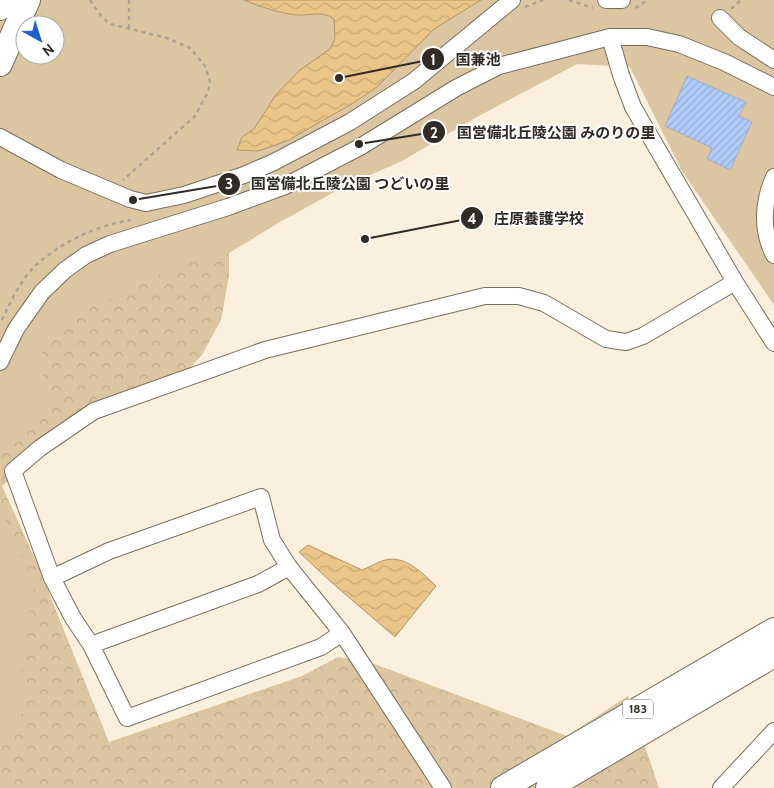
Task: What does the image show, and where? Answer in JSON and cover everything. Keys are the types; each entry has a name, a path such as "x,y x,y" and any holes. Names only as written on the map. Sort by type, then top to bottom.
{"highway":[{"path":"0,8 4,0"},
{"path":"0,64 28,0"},
{"name":"183","path":"503,788 774,630"},
{"name":"183","path":"548,788 774,655"}],"street":[{"path":"0,137 61,170 130,199 146,203 184,195 244,175 291,154 350,122 414,81 512,0"},
{"path":"606,0 622,0"},
{"path":"720,18 739,37 774,60"},
{"path":"610,37 633,107 735,282 774,343"},
{"path":"0,362 16,329 42,292 65,270 86,254 110,244 228,207 285,186 360,147 456,88 499,66 610,37 647,37 679,44 724,62 774,87"},
{"path":"774,177 767,193 764,220 770,247 774,255"},
{"path":"342,633 321,647 127,718 90,645 72,618 52,578 13,471 40,448 94,411 265,350 485,296 520,296 544,303 606,339 626,342 643,336 735,282"},
{"path":"52,578 109,551 261,497 272,540 289,567 342,633 443,788"},
{"path":"90,645 258,584 289,567"},
{"path":"721,788 774,732"}],"path":[{"path":"90,0 101,16 110,24 167,38 190,48 205,66 210,82 208,92 195,116 111,192"},
{"path":"129,0 129,29"}],"green space":[{"path":"0,0 774,0 774,305 682,171 630,67 577,64 477,117 402,161 347,185 280,222 216,261 193,258 50,328 39,363 54,406 0,456"},
{"path":"229,231 229,276 221,320 202,355 184,374 151,398 62,432 51,445 2,486 36,561 109,742 302,676 338,657 369,662 567,736 628,696 659,788 0,788 0,361 33,312"},
{"path":"0,510 34,583 25,632 21,677 26,698 23,712 0,742"}],"water":[{"path":"244,0 481,0 434,29 378,86 355,102 287,141 258,151 237,150 242,137 254,129 275,96 300,70 330,49 335,38 334,19 321,14 297,15 284,13"},
{"path":"308,545 362,570 385,560 400,560 413,566 436,586 395,637 299,552"}],"building":[{"path":"687,76 746,102 739,116 752,122 730,170 707,159 712,148 665,126"}],"place":[{"name":"国兼池","path":"339,78"},
{"name":"国営備北丘陵公園 みのりの里","path":"359,144"},
{"name":"国営備北丘陵公園 つどいの里","path":"133,200"},
{"name":"庄原養護学校","path":"365,239"}]}
